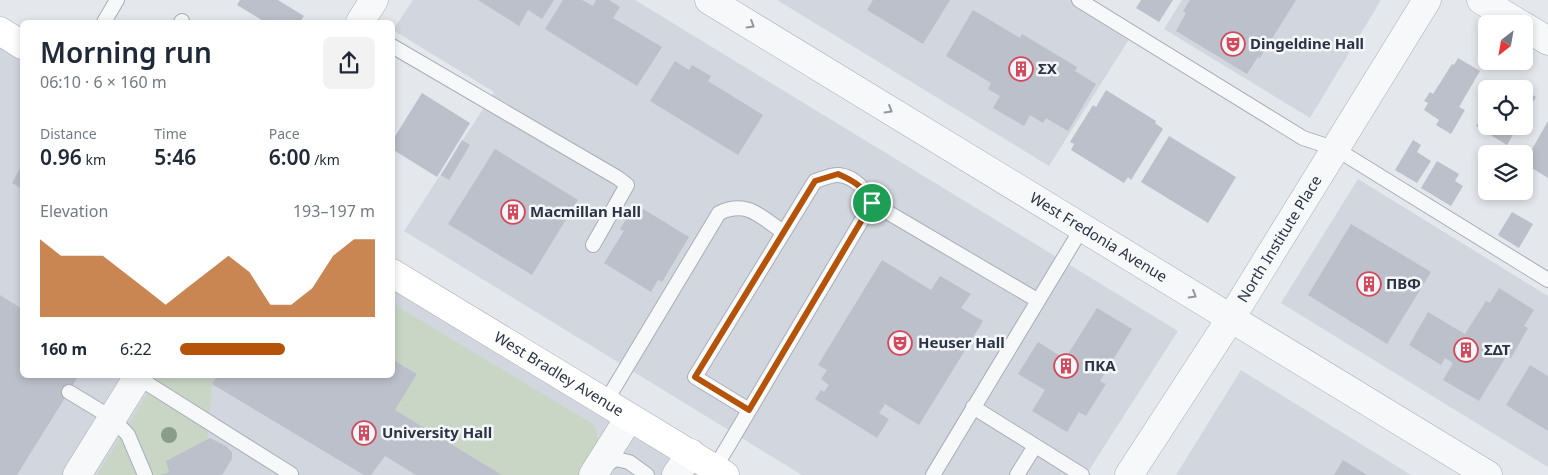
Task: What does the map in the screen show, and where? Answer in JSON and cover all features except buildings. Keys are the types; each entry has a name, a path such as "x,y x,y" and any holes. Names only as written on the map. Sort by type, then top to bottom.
{"street":[{"path":"361,20 374,0"},
{"name":"West Fredonia Avenue","path":"709,0 1488,475"},
{"name":"North Institute Place","path":"1129,475 1231,318 1428,0"},
{"path":"1481,0 1505,15"},
{"path":"0,31 20,44"},
{"path":"1533,32 1548,41"},
{"name":"West Bradley Avenue","path":"395,276 629,418 684,464 719,472"},
{"path":"77,475 137,378"},
{"path":"594,473 629,418"}],"lane":[{"path":"105,20 117,0"},
{"path":"1079,0 1303,138 1336,149 1548,280"},
{"path":"395,48 628,185 593,245"},
{"path":"749,410 695,377 815,181 838,174 854,181 866,189 872,203 1037,300"},
{"path":"719,472 749,410 872,203"},
{"path":"605,403 719,213 731,207 747,207 783,232"},
{"path":"933,475 1082,228"},
{"path":"141,378 290,474"},
{"path":"69,392 112,418 128,435 144,475"},
{"path":"973,407 1082,475"},
{"path":"1017,475 1035,446"},
{"path":"594,473 616,459 629,462 647,475"}],"shaded area":[{"path":"413,0 635,0 1178,331 1086,475 802,475 404,231 494,92 395,31 395,27"},
{"path":"777,0 1073,0 1131,36 1049,166"},
{"path":"1182,0 1381,0 1310,118 1164,29"},
{"path":"0,31 20,44 20,378 395,378 395,274 725,475 0,475"},
{"path":"1358,179 1548,296 1548,467 1281,303"},
{"path":"1241,370 1411,475 1176,475"}],"green space":[{"path":"395,305 594,425 599,443 580,475 502,475 395,410 417,374 395,360"},
{"path":"157,378 216,378 212,384 207,440 167,461 169,472 162,475 97,475"}],"place":[{"name":"Dingeldine Hall","path":"1233,44"},
{"name":"ΣΧ","path":"1021,69"},
{"name":"Macmillan Hall","path":"513,212"},
{"name":"ΠΒΦ","path":"1369,284"},
{"name":"Heuser Hall","path":"900,343"},
{"name":"ΣΔΤ","path":"1466,350"},
{"name":"ΠΚΑ","path":"1066,366"},
{"name":"University Hall","path":"364,433"}],"route":[{"path":"838,174 866,189 872,203 749,410 695,377 815,181 838,174"}]}
